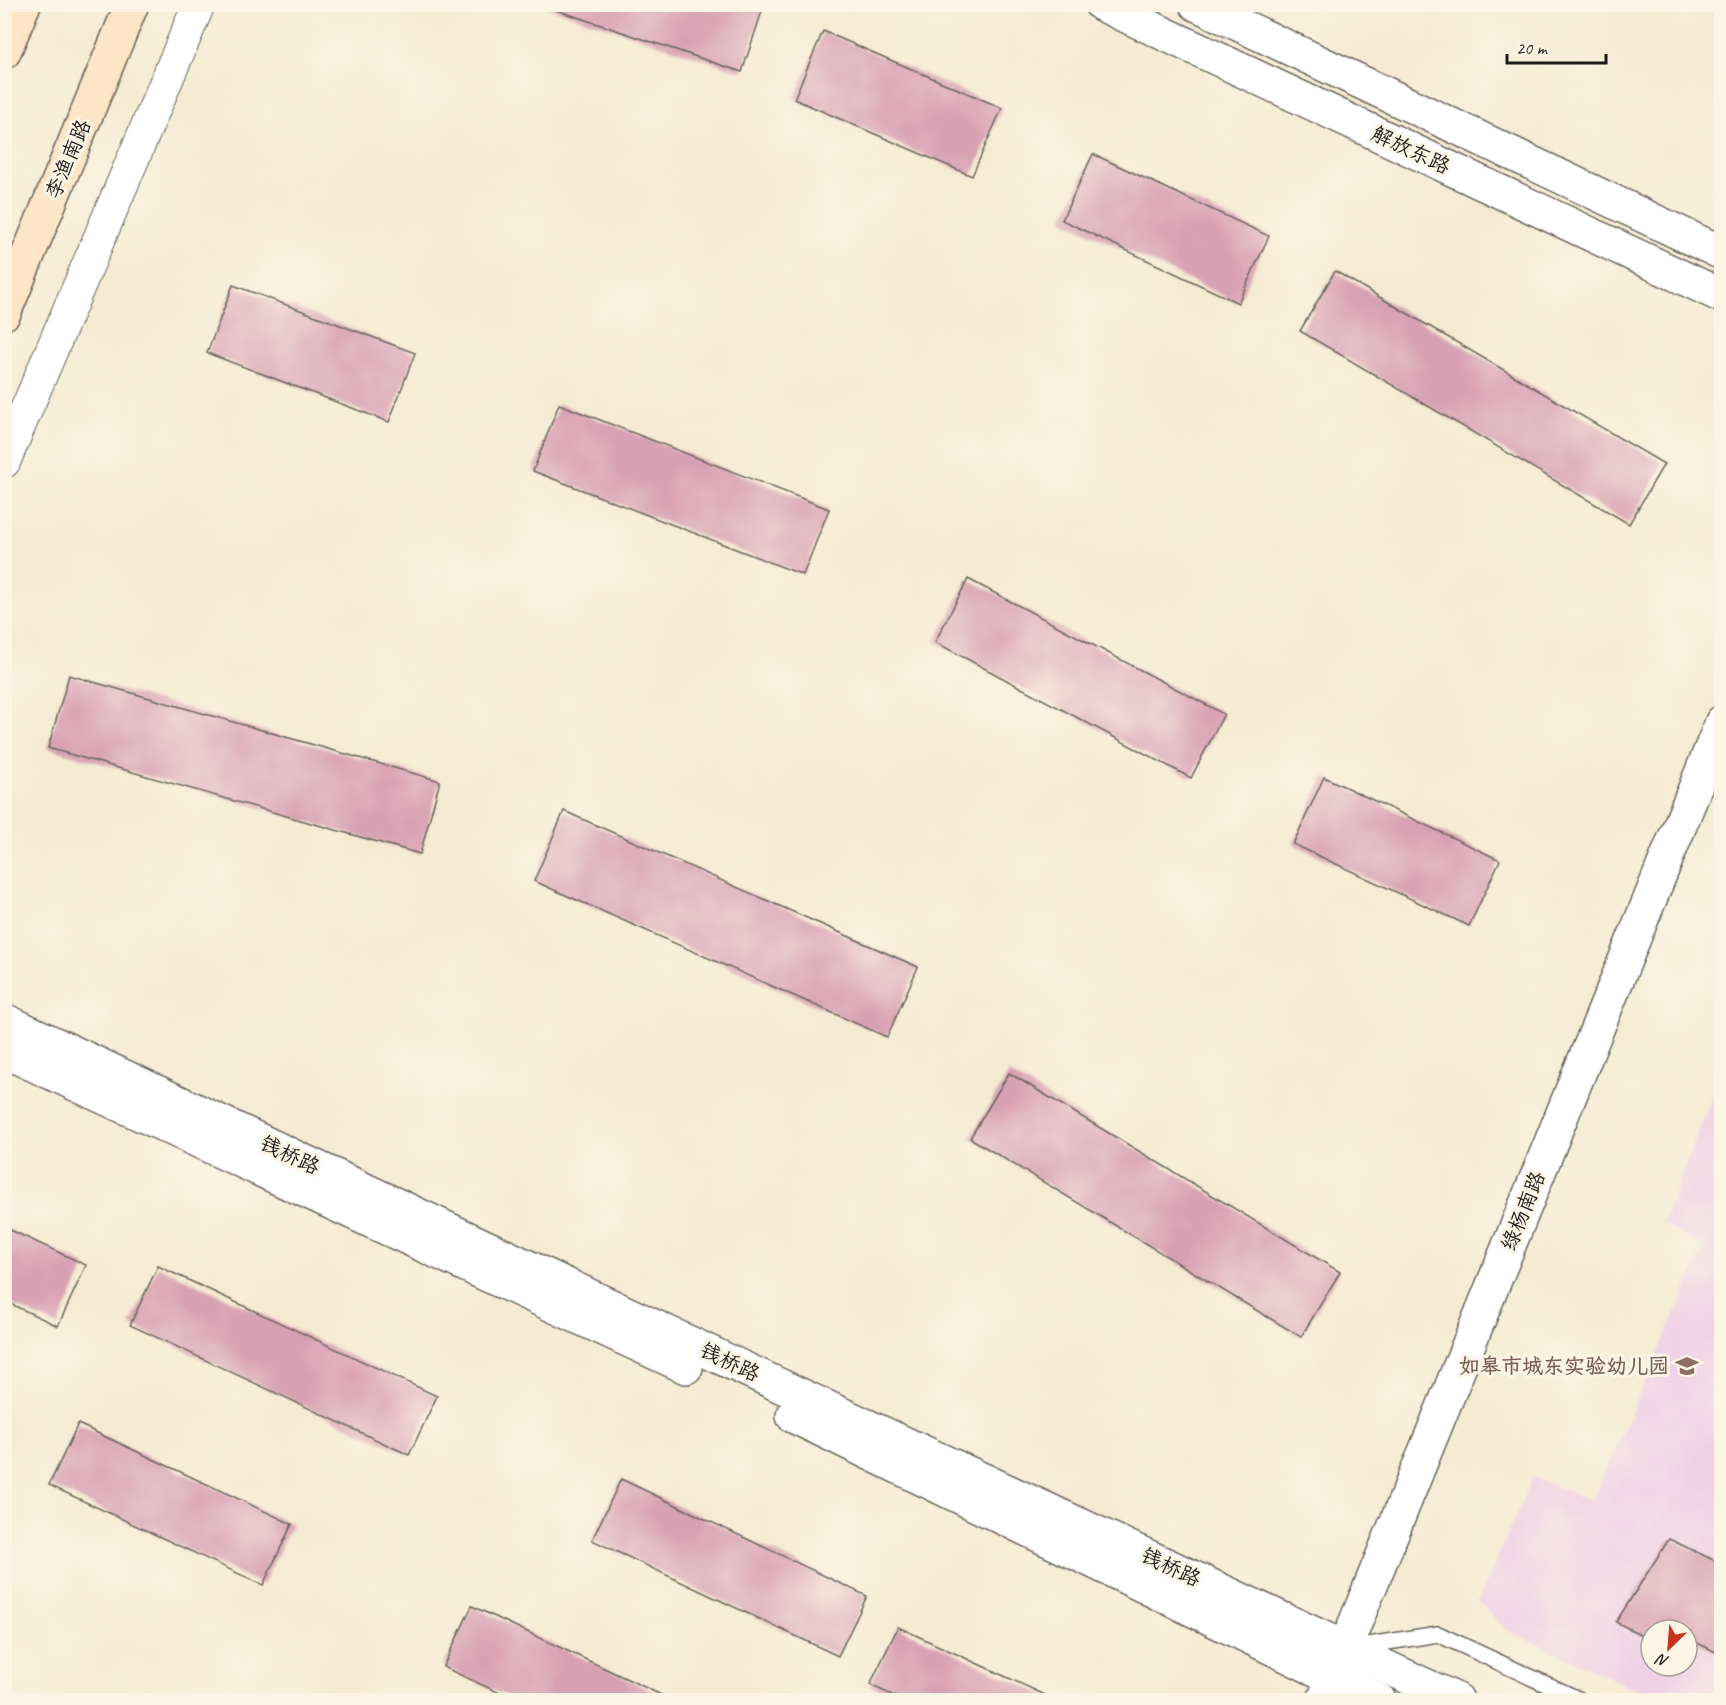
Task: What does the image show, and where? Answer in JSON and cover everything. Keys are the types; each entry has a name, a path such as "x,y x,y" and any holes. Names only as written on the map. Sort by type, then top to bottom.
{"main road":[{"path":"4,52 24,4"},
{"name":"李渔南路","path":"4,313 132,4"}],"street":[{"path":"4,462 199,4"},
{"name":"解放东路","path":"1101,4 1722,296"},
{"name":"解放东路","path":"1196,4 1722,253"},
{"name":"绿杨南路","path":"1335,1693 1345,1648 1722,722"},
{"name":"钱桥路","path":"4,1020 1457,1701"},
{"name":"钱桥路","path":"4,1051 781,1410 1335,1693 1379,1701"}],"lane":[{"path":"1345,1648 1438,1634 1580,1701"}],"shaded area":[{"name":"如皋市城东实验幼儿园","path":"1721,1075 1721,1700 1658,1700 1507,1630 1478,1601 1533,1477 1592,1501 1705,1247 1662,1224"}],"building":[{"path":"538,4 761,4 764,5 742,72"},
{"path":"823,31 1002,108 972,176 794,99"},
{"path":"1093,154 1269,236 1238,303 1062,220"},
{"path":"1335,271 1664,464 1629,524 1300,331"},
{"path":"233,285 415,353 389,422 207,353"},
{"path":"559,404 829,509 803,575 533,471"},
{"path":"968,579 1224,714 1191,778 935,642"},
{"path":"69,675 440,781 420,854 48,748"},
{"path":"1324,777 1500,860 1469,926 1293,844"},
{"path":"564,811 918,967 887,1037 534,881"},
{"path":"1009,1073 1340,1272 1301,1337 970,1138"},
{"path":"4,1227 86,1265 58,1326 4,1301"},
{"path":"158,1266 437,1396 409,1455 130,1325"},
{"path":"78,1424 292,1524 263,1585 49,1485"},
{"path":"621,1479 867,1596 838,1656 592,1540"},
{"path":"1669,1539 1722,1564 1722,1655 1699,1644 1699,1618 1639,1618 1639,1634 1616,1622"},
{"path":"472,1606 672,1700 515,1700 443,1667"},
{"path":"898,1627 1056,1700 903,1700 870,1685"}],"place":[{"name":"如皋市城东实验幼儿园","path":"1687,1366"}]}
